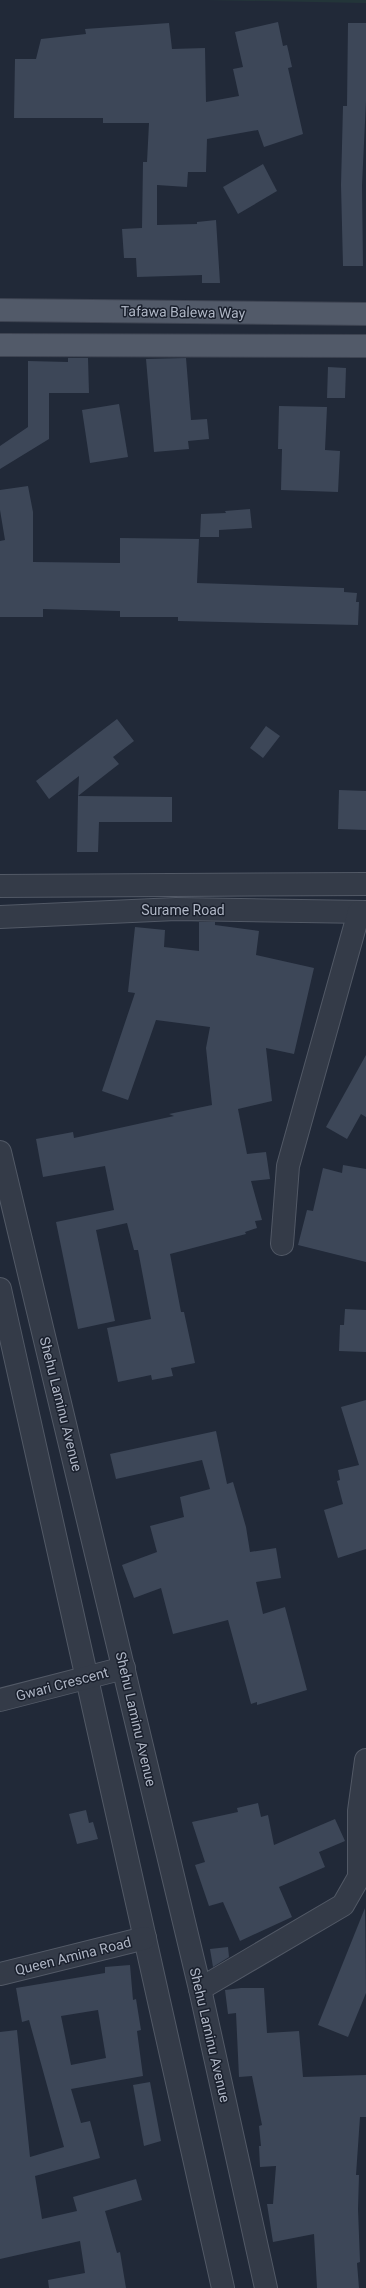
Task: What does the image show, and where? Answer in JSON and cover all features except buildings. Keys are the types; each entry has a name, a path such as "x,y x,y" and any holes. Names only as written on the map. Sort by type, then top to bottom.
{"main road":[{"name":"Tafawa Balewa Way","path":"0,310 366,314"},
{"path":"0,345 366,346"}],"street":[{"name":"Surame Road","path":"0,886 366,884"},
{"name":"Surame Road","path":"0,917 176,909 363,912"},
{"path":"282,1244 288,1166 363,912"},
{"name":"Shehu Laminu Avenue","path":"0,1152 200,1989 266,2288"},
{"path":"0,1289 223,2288"},
{"name":"Gwari Crescent","path":"0,1700 124,1668"},
{"path":"200,1989 343,1906 359,1877 359,1811 366,1760"},
{"name":"Queen Amina Road","path":"0,1974 145,1938"}],"green space":[{"path":"208,0 366,0 366,3"}]}
